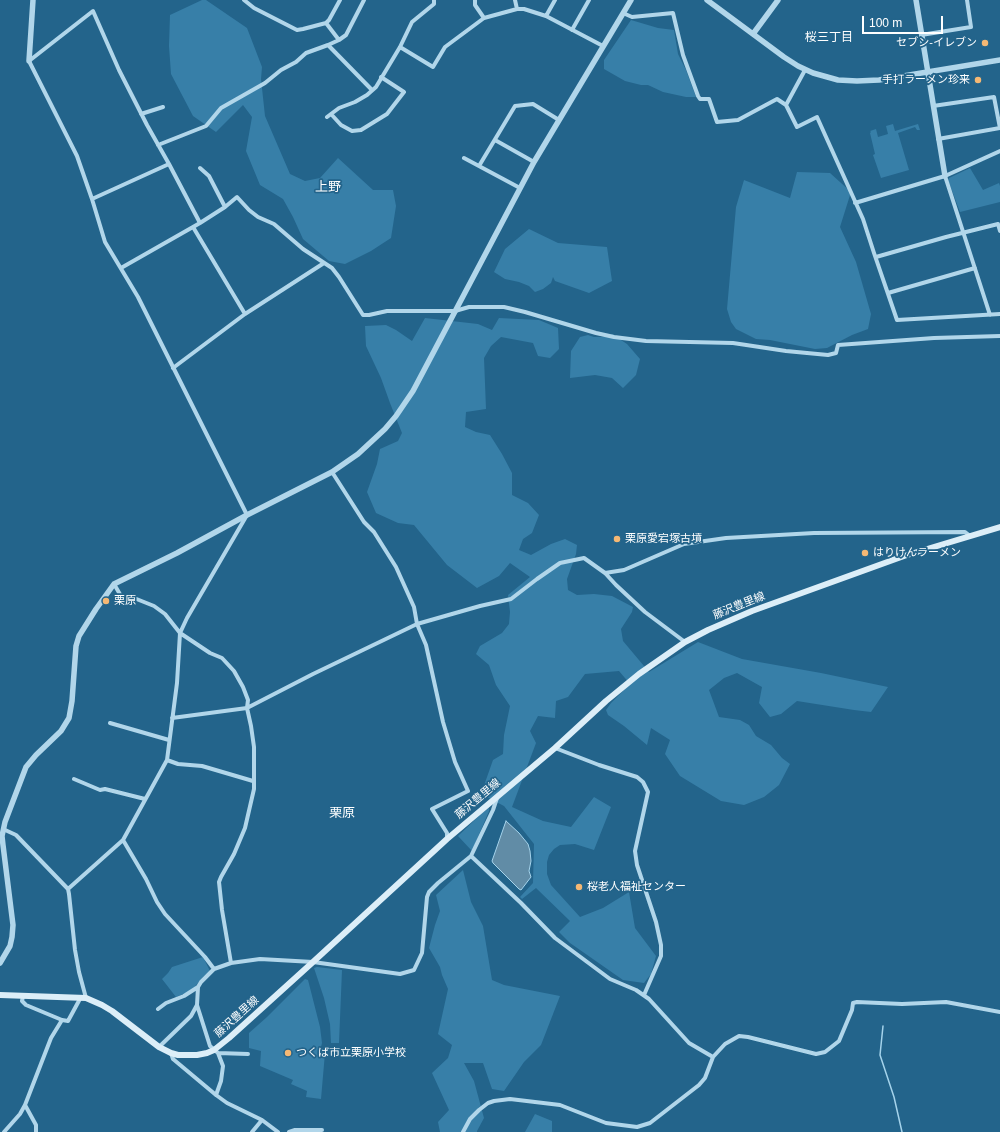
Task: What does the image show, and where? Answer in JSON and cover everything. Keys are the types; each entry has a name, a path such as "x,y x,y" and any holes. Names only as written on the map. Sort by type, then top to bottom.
{"main road":[{"name":"藤沢豊里線","path":"0,995 84,998 102,1005 112,1011 159,1047 171,1053 178,1055 197,1055 216,1052 229,1038 447,839 555,748 606,701 639,674 685,642 708,630 752,611 904,556 1000,528"}],"street":[{"path":"33,0 29,61 77,156 105,242 142,304 247,515"},
{"path":"244,0 254,8 297,30 326,23 340,0"},
{"path":"158,145 206,126 221,108 266,83 281,70 296,62 306,53 339,40 346,35 364,0"},
{"path":"381,78 404,92 387,114 361,130 352,131 341,125 329,115 339,108 355,102 367,95 376,87 412,22 434,4 434,0"},
{"path":"475,0 475,5 484,18"},
{"path":"515,0 517,9"},
{"path":"546,16 555,0"},
{"path":"572,30 589,0"},
{"path":"0,963 10,946 12,937 3,844 3,829 26,767 61,731 69,718 72,701 76,646 79,636 96,609 114,584 177,553 247,515 332,472 358,454 377,437 396,416 416,385 534,162 631,0"},
{"path":"707,0 784,57 805,70 844,81 879,80 1000,60"},
{"path":"753,34 778,0"},
{"path":"916,0 945,176 990,315"},
{"path":"921,35 971,27 967,0"},
{"path":"400,46 433,67 445,47 484,18 517,9 524,9 546,16 603,46"},
{"path":"29,61 93,11 118,70 200,223"},
{"path":"623,13 632,17 673,13 683,55 698,96 700,98 708,99 717,122 738,120 777,99 786,105 797,127 817,117 865,224 897,320 1000,314"},
{"path":"326,23 339,40"},
{"path":"328,45 372,90"},
{"path":"786,105 805,70"},
{"path":"933,106 994,97 1000,128 938,139"},
{"path":"479,166 515,106 532,104 559,120"},
{"path":"141,114 164,107"},
{"path":"495,140 534,162"},
{"path":"855,203 945,176 1000,151"},
{"path":"464,158 520,188"},
{"path":"92,199 169,164"},
{"path":"200,168 209,176 225,207"},
{"path":"121,268 200,223 225,207 237,197 258,217 274,224 303,249 332,268 363,315 387,311 455,311 469,307 504,307 614,337 646,341 733,343 786,351 828,355 836,353 838,345 934,338 1000,336"},
{"path":"876,257 963,232 998,224 1000,231"},
{"path":"193,227 245,314"},
{"path":"173,368 245,314 324,262"},
{"path":"888,293 975,268"},
{"path":"332,472 364,522 374,532 396,567 414,607 417,624 426,645 443,722 455,762 468,791 432,809 447,833 447,839"},
{"path":"68,889 123,840 167,760 177,683 180,633 187,618 247,515"},
{"path":"605,573 624,570 684,544 726,538 830,532 965,532 970,536"},
{"path":"172,718 247,708 313,674 417,624 480,606 511,600 560,563 584,558 588,559 605,573 645,612 685,642"},
{"path":"114,584 121,596 134,598 154,606 165,614 180,633 210,653 222,658 234,671 244,688 248,700 247,708 252,726 254,747 254,788 245,828 234,854 219,882 231,963"},
{"path":"110,722 169,740"},
{"path":"555,748 599,765 637,776 644,782 648,792 635,851 637,865 656,922 661,945 661,956 644,995"},
{"path":"167,760 178,764 202,766 254,781"},
{"path":"74,779 100,790 105,789 145,799"},
{"path":"158,1009 166,1003 184,996 198,987 214,969 231,963 260,959 313,962 400,974 414,970 422,953 427,898 438,883 471,856 492,812 498,795"},
{"path":"3,829 16,835 68,889 75,950 84,998 68,1021 62,1020 26,1005 22,1001 23,996"},
{"path":"123,840 165,914 205,957 214,969"},
{"path":"471,856 521,903 555,938 610,979 644,995 654,1002 689,1043 713,1057"},
{"path":"198,987 197,1005 210,1046 216,1052 224,1066 216,1095"},
{"path":"463,1132 470,1119 488,1103 510,1099 560,1105 606,1123 638,1127 650,1122 699,1085 704,1078 713,1057 725,1044 739,1036 757,1038 816,1054 825,1052 839,1041 854,1003 857,1002 902,1004 946,1002 1000,1012"},
{"path":"159,1047 191,1016 197,1005"},
{"path":"4,1132 20,1114 25,1105 51,1038 62,1020"},
{"path":"216,1052 248,1054"},
{"path":"171,1053 173,1058 216,1095 227,1102 255,1115 278,1132"},
{"path":"25,1105 36,1125 36,1132"},
{"path":"252,1132 262,1120"},
{"path":"289,1132 295,1130 322,1130"}],"shaded area":[{"path":"202,0 206,0 247,28 262,67 261,79 265,116 290,174 305,181 320,178 338,158 373,190 393,190 396,206 391,238 371,251 345,264 329,261 303,239 283,199 260,185 246,151 252,117 243,105 216,132 193,116 171,74 169,46 170,15"},
{"path":"631,20 658,28 674,30 678,54 686,70 696,97 686,97 663,92 648,85 625,81 604,69 604,60"},
{"path":"893,124 895,131 918,124 920,130 917,130 915,127 898,133 909,170 881,178 873,155 875,154 870,131 876,129 878,137 888,134 886,126"},
{"path":"970,168 983,190 999,183 1000,202 960,212 948,180 949,178"},
{"path":"797,172 830,173 851,192 840,227 856,262 871,314 868,329 852,335 827,348 815,349 770,340 756,339 736,329 731,322 727,309 736,207 744,180 790,198"},
{"path":"529,229 558,243 607,247 612,281 589,293 555,281 553,277 551,283 543,289 535,292 529,286 505,279 494,272 505,249"},
{"path":"425,318 478,324 492,330 499,318 539,320 558,328 559,349 550,358 538,356 533,343 501,337 491,346 484,358 486,409 466,412 465,427 476,432 490,435 512,473 512,495 528,503 539,515 532,533 523,539 519,550 531,555 551,544 565,539 577,545 576,554 567,579 568,590 577,595 594,594 612,596 633,607 632,612 621,629 623,641 649,672 698,642 742,659 888,687 871,712 797,701 781,714 770,717 759,703 762,687 737,673 724,678 709,690 719,717 740,720 749,725 756,736 771,745 782,758 790,764 779,785 764,797 744,805 721,801 680,776 665,754 670,740 651,728 647,745 608,715 606,710 630,684 619,671 585,674 568,697 556,701 555,718 538,716 530,731 536,743 512,807 543,821 571,827 594,797 611,807 594,850 575,844 560,845 549,855 547,862 547,874 551,885 580,917 603,908 629,892 635,928 656,956 651,974 644,983 623,980 570,943 559,932 570,921 536,888 522,899 520,897 533,883 534,844 504,806 481,794 493,760 503,754 504,735 510,706 496,685 489,665 476,654 480,646 502,633 509,624 510,612 508,595 530,577 510,563 499,576 477,588 447,565 414,525 398,523 376,513 367,492 377,464 380,449 398,441 402,433 381,378 366,346 365,326 386,325 412,341"},
{"path":"612,334 627,344 640,359 636,375 623,388 612,378 595,375 570,378 571,351 580,337 588,335 594,337 608,337"},
{"path":"489,808 489,811 472,851 458,836"},
{"path":"506,821 528,844 530,851 531,861 529,871 531,877 521,890 492,861"},
{"path":"463,870 471,902 483,926 492,980 504,985 560,996 541,1045 524,1062 504,1091 492,1089 483,1063 464,1063 474,1081 484,1118 477,1132 440,1132 438,1122 449,1110 432,1073 448,1058 452,1045 438,1034 448,989 440,967 429,948 440,911 436,895"},
{"path":"203,957 210,971 193,989 176,997 162,979 172,967"},
{"path":"317,967 342,970 339,1043 331,1043 330,1024 324,998 314,968"},
{"path":"305,979 308,980 320,1027 322,1043 320,1051 325,1053 321,1099 306,1097 307,1091 291,1084 293,1080 260,1066 261,1051 249,1048 249,1033"},
{"path":"535,1114 552,1121 552,1132 525,1132"}],"waterway":[{"path":"883,1026 880,1055 894,1097 902,1132"}],"place":[{"name":"セブン-イレブン","path":"985,43"},
{"name":"手打ラーメン珍来","path":"978,80"},
{"name":"栗原愛宕塚古墳","path":"617,539"},
{"name":"はりけんラーメン","path":"865,553"},
{"name":"栗原","path":"106,601"},
{"name":"桜老人福祉センター","path":"579,887"},
{"name":"つくば市立栗原小学校","path":"288,1053"}],"district":[{"name":"桜三丁目","path":"829,38"},
{"name":"上野","path":"328,187"},
{"name":"栗原","path":"342,813"}]}
